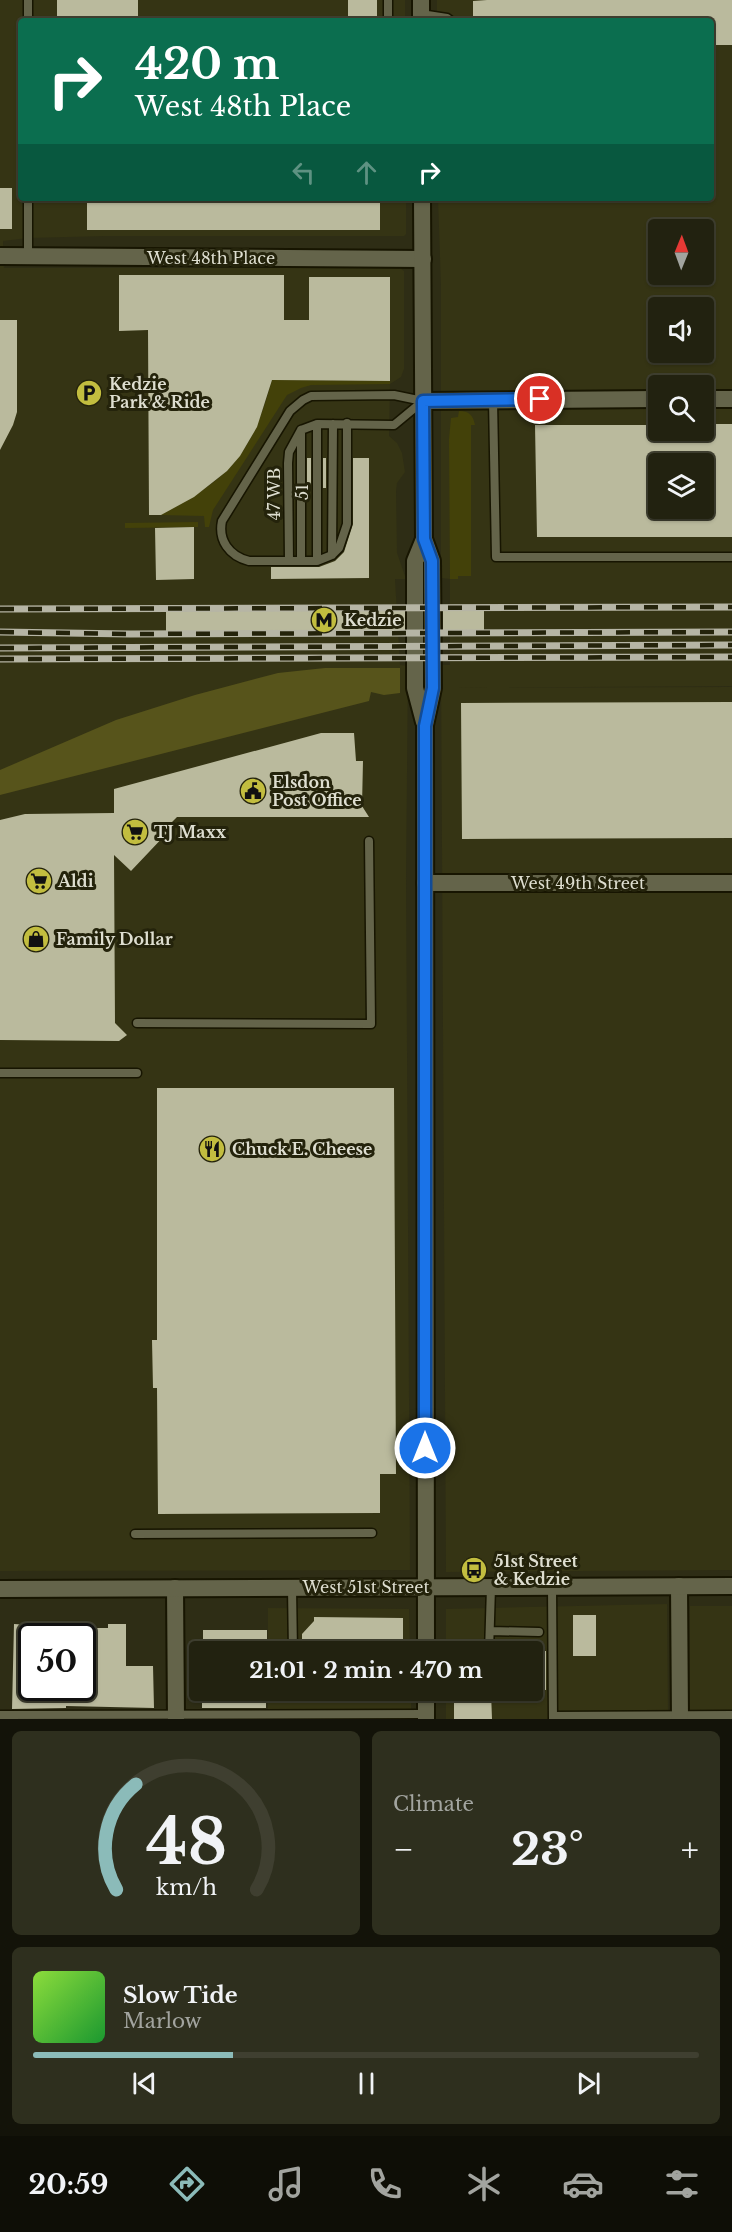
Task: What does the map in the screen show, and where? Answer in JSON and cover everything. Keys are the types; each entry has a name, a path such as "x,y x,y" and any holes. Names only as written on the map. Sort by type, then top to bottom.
{"street":[{"path":"422,201 424,539 432,561 433,688 425,726 426,1641"},
{"name":"West 48th Place","path":"0,256 423,259"},
{"path":"423,401 648,399"},
{"path":"714,399 732,399"},
{"name":"West 49th Street","path":"424,883 732,884"},
{"path":"679,1586 680,1717"},
{"name":"West 51st Street","path":"0,1588 732,1586"},
{"path":"175,1588 176,1717"}],"lane":[{"path":"28,0 28,18"},
{"path":"388,0 388,18"},
{"path":"421,12 447,18"},
{"path":"28,201 28,256"},
{"path":"347,423 347,524 339,548 332,555 317,561 240,559 224,543 220,528 225,513 290,411 312,396 394,395 423,401"},
{"path":"493,400 496,557 732,557"},
{"path":"301,560 302,430 317,424 393,425 423,401"},
{"name":"51","path":"317,424 317,561"},
{"path":"332,555 333,424"},
{"name":"47 WB","path":"289,560 289,452 302,430"},
{"path":"137,1023 371,1024 369,841"},
{"path":"0,1073 137,1073"},
{"path":"135,1534 372,1533"},
{"path":"490,1641 491,1587"},
{"path":"552,1587 553,1718 732,1715"},
{"path":"291,1588 293,1641"},
{"path":"490,1631 539,1632"},
{"path":"0,1715 50,1717 426,1716"}],"shaded area":[{"path":"0,0 405,0 405,18 18,18 18,201 406,201 406,234 404,236 106,236 3,241 4,268 400,268 404,271 404,369 401,377 390,384 389,436 397,443 402,453 405,472 397,483 396,491 397,553 406,579 395,579 400,665 408,666 406,879 410,1570 0,1571"},
{"path":"437,0 732,0 732,686 450,688 732,687 732,1570 446,1572 441,665 450,665 450,579 441,578 441,286 438,201 714,201 714,18 437,18"},
{"path":"272,380 390,381 390,384 311,385 287,395 213,510 209,527 205,527 204,516 160,515 204,490 234,463 246,447 255,429"},
{"path":"459,411 470,414 475,425 471,425 471,576 458,576 458,579 450,579 449,439 451,418 458,417"},
{"path":"198,522 198,527 125,528 125,523"},
{"path":"325,668 400,668 400,693 384,695 371,692 369,701 0,795 0,770 116,720 195,695 278,673"},
{"path":"667,1604 668,1716 446,1719 446,1701 543,1701 543,1641 446,1641 446,1609"},
{"path":"690,1606 732,1606 732,1715 690,1716"},
{"path":"268,1608 409,1609 410,1641 268,1641"},
{"path":"268,1701 411,1701 411,1719 301,1719 301,1714 268,1714"}],"building":[{"path":"57,0 138,0 138,18 57,18"},
{"path":"348,0 377,0 377,18 348,18"},
{"path":"732,0 732,45 714,45 714,18 473,18 473,1"},
{"path":"0,188 12,188 12,229 0,229"},
{"path":"87,201 380,201 380,230 87,230"},
{"path":"119,275 284,275 284,320 309,320 309,277 390,277 390,381 272,380 257,427 240,456 227,471 194,497 161,515 149,515 148,330 119,331"},
{"path":"0,320 17,320 17,412 0,450"},
{"path":"714,424 732,424 732,537 537,537 535,425 648,425 648,441 714,441"},
{"path":"307,458 311,458 311,488 307,488"},
{"path":"323,458 326,458 326,488 323,488"},
{"path":"353,458 369,458 369,578 271,579 271,567 319,567 335,561 344,552 353,524"},
{"path":"194,527 194,579 156,580 155,528"},
{"path":"443,606 484,606 484,634 443,634"},
{"path":"166,607 405,607 405,634 166,635"},
{"path":"732,702 732,838 462,839 461,703"},
{"path":"321,733 354,733 356,761 363,761 362,806 369,817 177,817 164,830 167,833 131,871 114,855 115,1023 127,1035 119,1041 0,1040 0,820 25,814 114,813 114,789"},
{"path":"157,1088 394,1088 396,1474 380,1474 380,1513 158,1514 157,1388 153,1388 152,1340 157,1340"},
{"path":"573,1615 596,1615 596,1656 573,1656"},
{"path":"314,1617 403,1618 403,1641 302,1641 302,1634 314,1621"},
{"path":"14,1624 18,1624 18,1701 96,1701 96,1628 108,1628 108,1624 126,1624 126,1666 153,1666 154,1708 66,1706 66,1708 12,1709"},
{"path":"203,1630 267,1630 267,1641 203,1641"},
{"path":"543,1651 546,1651 546,1690 543,1690"},
{"path":"202,1701 266,1701 266,1708 202,1708"},
{"path":"454,1701 491,1701 492,1719 454,1719"}],"railway":[{"path":"0,609 732,607"},
{"path":"0,632 130,634 732,632"},
{"path":"0,648 732,645"},
{"path":"0,659 732,657"}],"place":[{"name":"Kedzie Park & Ride","path":"89,393"},
{"name":"Kedzie","path":"324,620"},
{"name":"Elsdon Post Office","path":"253,791"},
{"name":"TJ Maxx","path":"135,832"},
{"name":"Aldi","path":"39,881"},
{"name":"Family Dollar","path":"36,939"},
{"name":"Chuck E. Cheese","path":"212,1149"},
{"name":"51st Street & Kedzie","path":"474,1570"}],"route":[{"path":"425,1448 425,726 433,688 432,561 424,539 423,401 540,399"}]}
